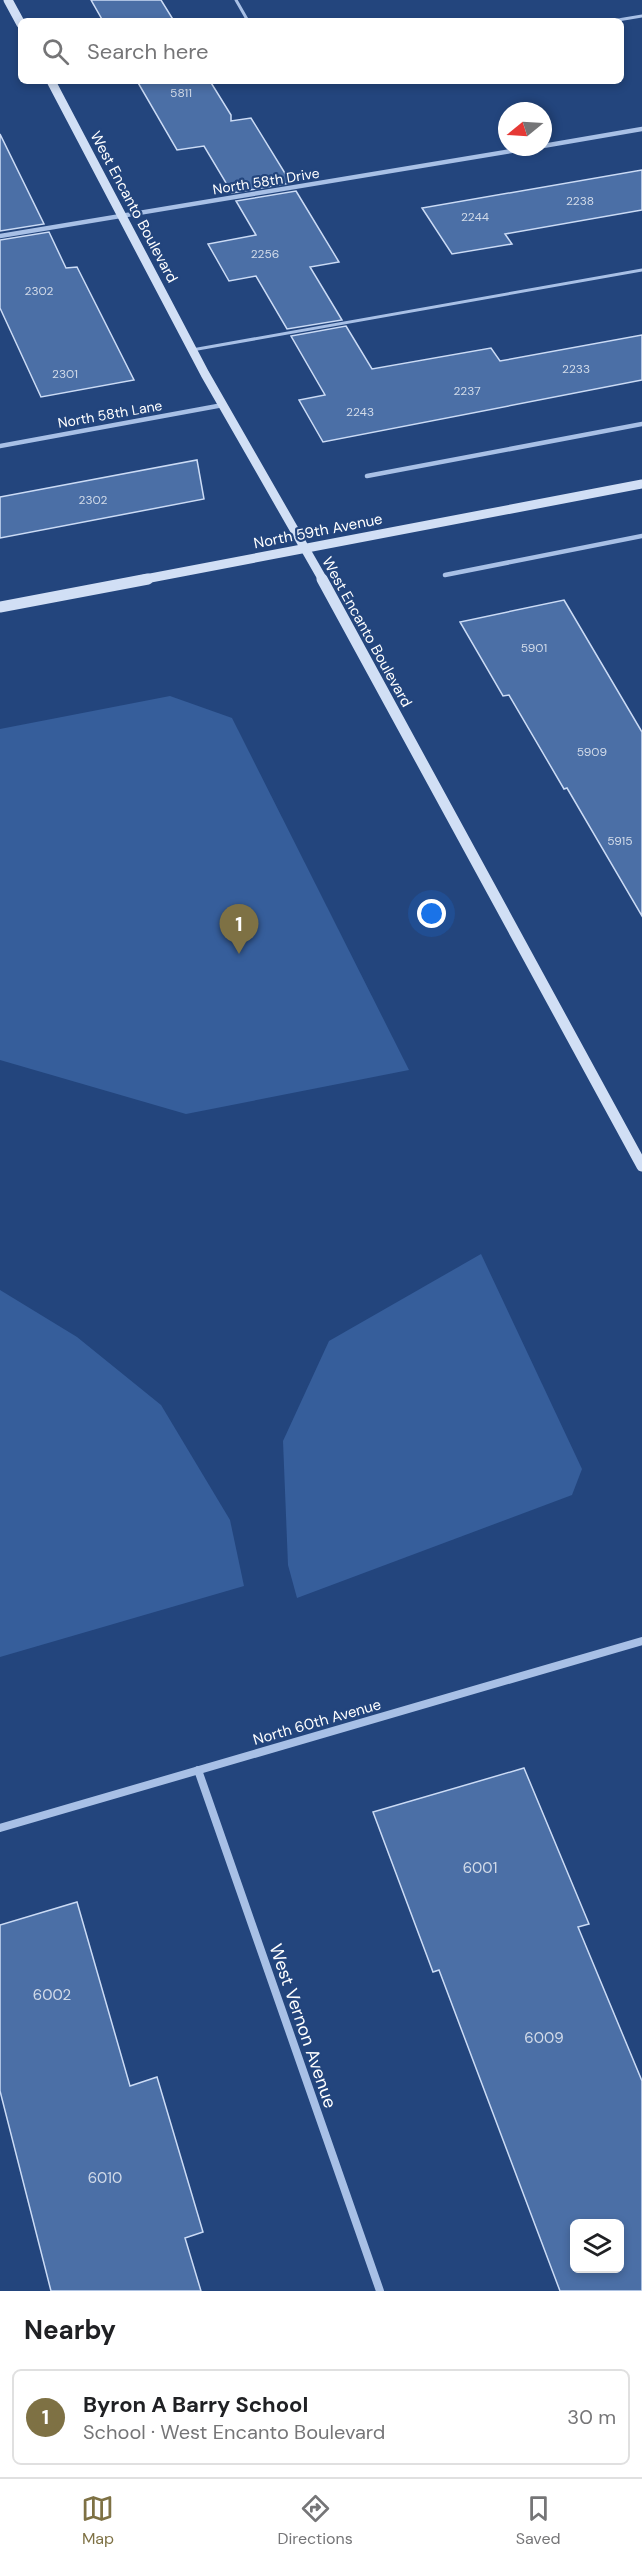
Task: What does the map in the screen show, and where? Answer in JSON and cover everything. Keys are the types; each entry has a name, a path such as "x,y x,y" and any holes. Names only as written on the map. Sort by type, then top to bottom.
{"street":[{"path":"8,0 18,18"},
{"name":"West Encanto Boulevard","path":"53,84 192,350 642,1166"},
{"path":"552,144 642,129"},
{"name":"North 58th Drive","path":"0,236 498,153"},
{"name":"North 58th Lane","path":"0,446 223,405"},
{"path":"367,476 642,424"},
{"name":"North 59th Avenue","path":"0,607 642,484"},
{"path":"445,575 642,536"},
{"name":"North 60th Avenue","path":"0,1828 642,1641"},
{"name":"West Vernon Avenue","path":"198,1770 380,2291"}],"lane":[{"path":"236,0 246,18"},
{"path":"624,19 642,16"},
{"path":"192,350 642,270"}],"shaded area":[{"path":"170,696 232,718 409,1070 186,1114 0,1060 0,729"},
{"path":"481,1254 582,1469 572,1495 297,1598 288,1565 283,1441 329,1341"},
{"path":"0,1290 77,1337 161,1405 230,1520 244,1586 0,1657"}],"building":[{"path":"91,0 161,0 172,18 101,18"},
{"path":"139,84 212,84 231,115 231,121 251,118 291,183 232,193 204,146 177,150"},
{"path":"0,134 44,224 0,231"},
{"path":"642,170 642,210 505,234 512,244 452,254 422,208"},
{"path":"296,191 339,262 310,267 342,320 287,329 256,276 229,281 208,244 256,235 236,201"},
{"path":"49,232 66,268 77,267 134,380 41,397 0,308 0,240"},
{"path":"346,326 372,369 491,348 500,361 642,335 642,380 323,442 299,400 325,395 291,336"},
{"path":"197,460 204,499 0,538 0,497"},
{"path":"564,600 642,732 642,916 567,788 564,789 509,695 503,696 460,622"},
{"path":"524,1768 589,1924 578,1927 642,2081 642,2291 560,2291 439,1970 433,1972 373,1812"},
{"path":"77,1902 130,2086 157,2077 203,2232 185,2238 201,2291 51,2291 0,2091 0,1925"}],"place":[{"name":"Byron A Barry School","path":"239,954"}]}
